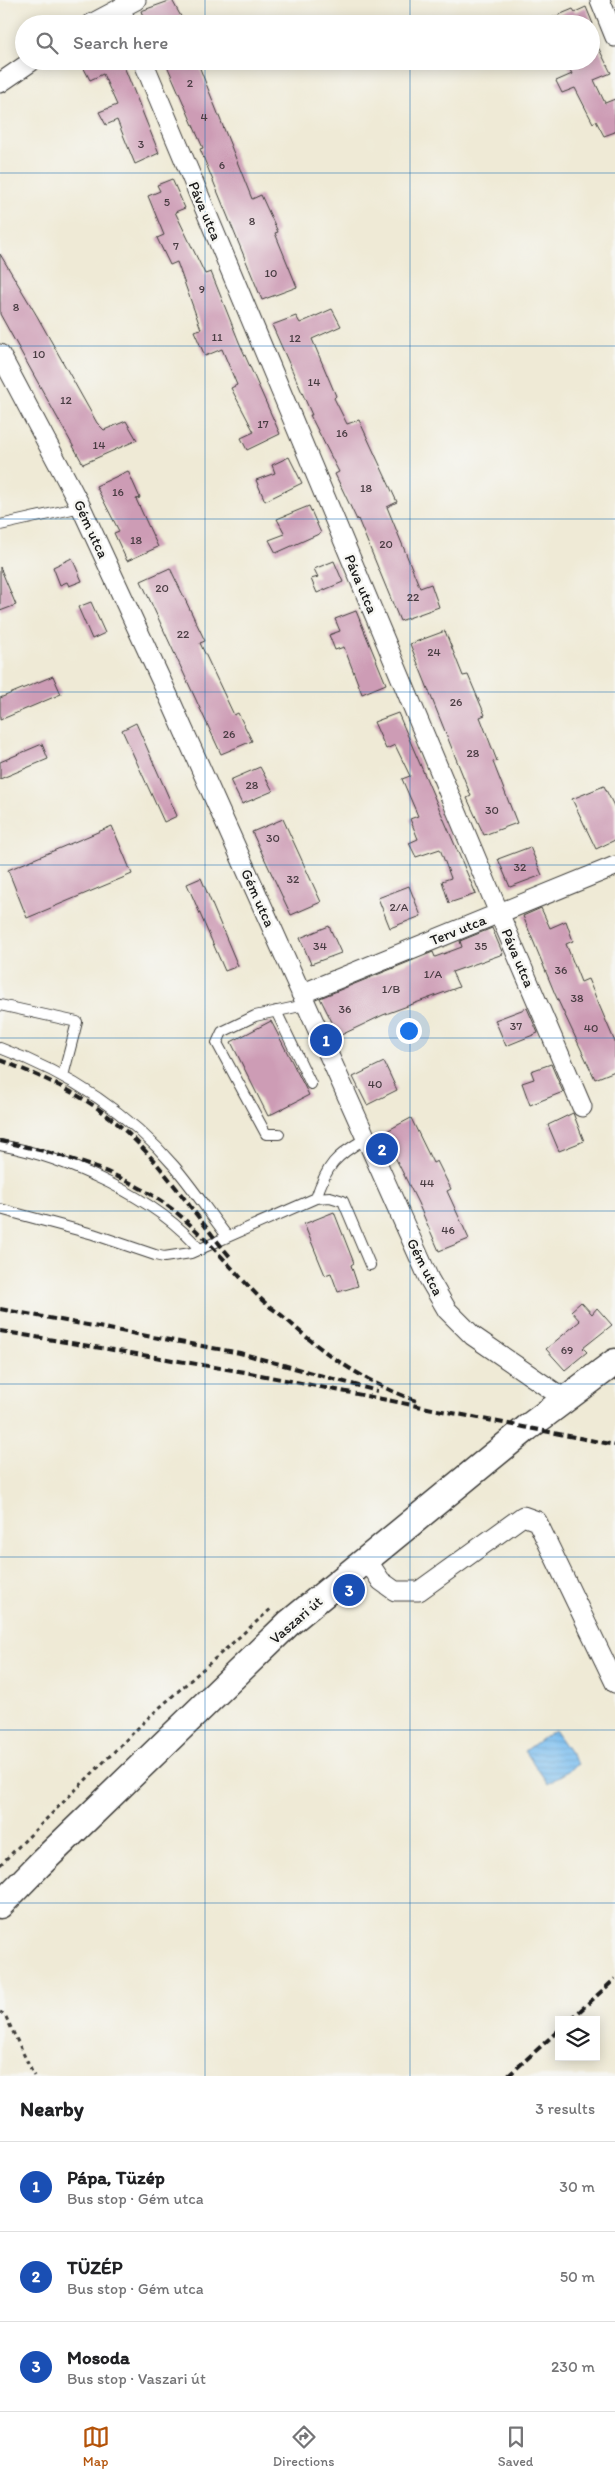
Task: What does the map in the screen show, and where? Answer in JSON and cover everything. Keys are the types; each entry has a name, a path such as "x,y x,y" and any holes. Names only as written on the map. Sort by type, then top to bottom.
{"main road":[{"name":"Vaszari út","path":"0,1905 38,1865 289,1624 527,1428 615,1362"}],"street":[{"path":"600,0 615,37"},
{"path":"114,15 128,10"},
{"path":"0,83 19,70"},
{"name":"Páva utca","path":"147,70 582,1107"},
{"name":"Gém utca","path":"0,354 81,507 168,693 303,1000 429,1279 447,1310 480,1342 566,1400"},
{"name":"Terv utca","path":"303,1000 499,913 615,866"},
{"path":"367,1560 381,1581 395,1591 419,1591 523,1516 537,1521 615,1683"}],"lane":[{"path":"0,525 81,507"},
{"path":"278,1134 266,1134 218,1043 222,1032 256,1016 276,1011 303,1000"},
{"path":"0,1005 77,1022 63,1076"},
{"path":"276,1011 311,1084"},
{"path":"0,1048 63,1076 101,1098 135,1125 174,1166 227,1236"},
{"path":"316,1198 323,1178 334,1160 340,1154 365,1139"},
{"path":"0,1146 72,1165 108,1181 161,1214 190,1238 200,1250"},
{"path":"0,1209 93,1234 164,1257 200,1250 227,1236 316,1198 330,1197 343,1201 370,1266"}],"path":[{"path":"0,2012 5,2015 34,2076"}],"water":[{"path":"554,1730 578,1764 548,1784 525,1751"}],"building":[{"path":"172,0 180,15 143,15 141,11"},
{"path":"586,7 589,15 559,15 573,9 575,12"},
{"path":"600,51 611,73 594,80 605,103 615,99 615,132 604,136 596,121 593,123 575,88 562,93 556,81 572,74 570,70 600,70"},
{"path":"85,70 125,70 159,153 135,164 117,120 106,125 99,112 117,105 103,74 90,80"},
{"path":"169,70 201,70 252,199 261,195 278,232 275,233 297,287 262,300 200,149 203,148"},
{"path":"172,179 185,208 175,212 205,274 211,272 239,342 280,434 247,450 241,438 254,432 231,388 237,385 222,349 205,356 194,331 201,329 177,262 170,265 157,238 164,235 148,196 160,191 157,185"},
{"path":"0,254 97,423 104,430 126,421 137,440 83,464 0,314"},
{"path":"332,309 341,326 312,339 336,396 334,398 347,424 359,420 397,502 387,507 420,588 431,584 439,607 400,621 358,519 335,474 339,472 310,415 312,415 272,325 296,316 300,323"},
{"path":"289,457 302,483 265,501 256,480 275,473 272,465"},
{"path":"128,471 140,498 136,499 158,547 127,561 114,533 119,531 96,486"},
{"path":"309,506 321,533 276,553 269,540 285,534 277,519"},
{"path":"72,558 82,581 69,586 67,582 60,585 53,567"},
{"path":"334,561 343,582 317,593 311,579 318,577 314,569"},
{"path":"0,567 16,605 0,611"},
{"path":"170,568 205,641 200,643 234,715 238,713 252,741 221,754 141,581"},
{"path":"91,602 105,633 92,639 78,607"},
{"path":"356,611 386,684 362,694 344,647 335,650 329,635 340,631 335,619"},
{"path":"445,631 463,676 468,675 485,715 480,717 497,761 493,762 517,823 484,835 467,798 471,796 410,644"},
{"path":"53,676 61,694 0,720 0,698"},
{"path":"398,713 476,894 449,903 442,881 451,878 440,849 416,857 409,843 418,839 410,819 418,816 402,779 410,776 395,745 386,749 374,722"},
{"path":"136,723 177,816 164,822 122,730"},
{"path":"42,744 48,759 0,779 0,762"},
{"path":"260,767 273,791 242,804 230,780"},
{"path":"604,786 615,808 615,840 596,849 572,799"},
{"path":"283,819 321,902 291,915 252,832"},
{"path":"112,826 132,874 27,918 8,870"},
{"path":"530,847 542,875 510,887 498,859"},
{"path":"201,878 238,966 225,971 187,884"},
{"path":"409,886 421,916 390,928 378,898"},
{"path":"541,908 550,928 566,921 573,941 566,944 581,982 588,979 615,1042 615,1071 595,1079 555,994 523,916"},
{"path":"329,926 341,953 311,964 300,938"},
{"path":"492,928 503,954 452,972 459,987 383,1015 339,1036 320,998 433,952 435,957 462,947 460,941"},
{"path":"527,1008 538,1033 506,1046 495,1020"},
{"path":"271,1021 309,1095 268,1116 231,1042"},
{"path":"384,1062 397,1090 367,1105 353,1077"},
{"path":"551,1064 563,1092 530,1105 522,1083 534,1079 531,1071"},
{"path":"573,1113 584,1141 559,1151 548,1125"},
{"path":"411,1118 433,1163 437,1161 451,1189 447,1191 469,1239 439,1251 418,1203 383,1133"},
{"path":"334,1212 354,1263 351,1265 358,1286 338,1292 331,1273 325,1275 304,1224"},
{"path":"581,1302 592,1314 597,1308 612,1325 583,1348 587,1352 565,1370 546,1349 580,1321 571,1311"}],"railway":[{"path":"0,1060 70,1091 96,1107 126,1131 173,1184 232,1259"},
{"path":"0,1141 47,1152 93,1166 137,1186 158,1199 177,1213 199,1234 265,1303 316,1345 363,1376 398,1394 417,1401"},
{"path":"0,1309 240,1353 377,1391"},
{"path":"0,1331 250,1373 615,1445"},
{"path":"574,2016 615,1979"},
{"path":"508,2076 555,2034"}],"place":[{"name":"Pápa, Tüzép","path":"326,1040"},
{"name":"TÜZÉP","path":"382,1149"},
{"name":"Mosoda","path":"349,1590"}]}
